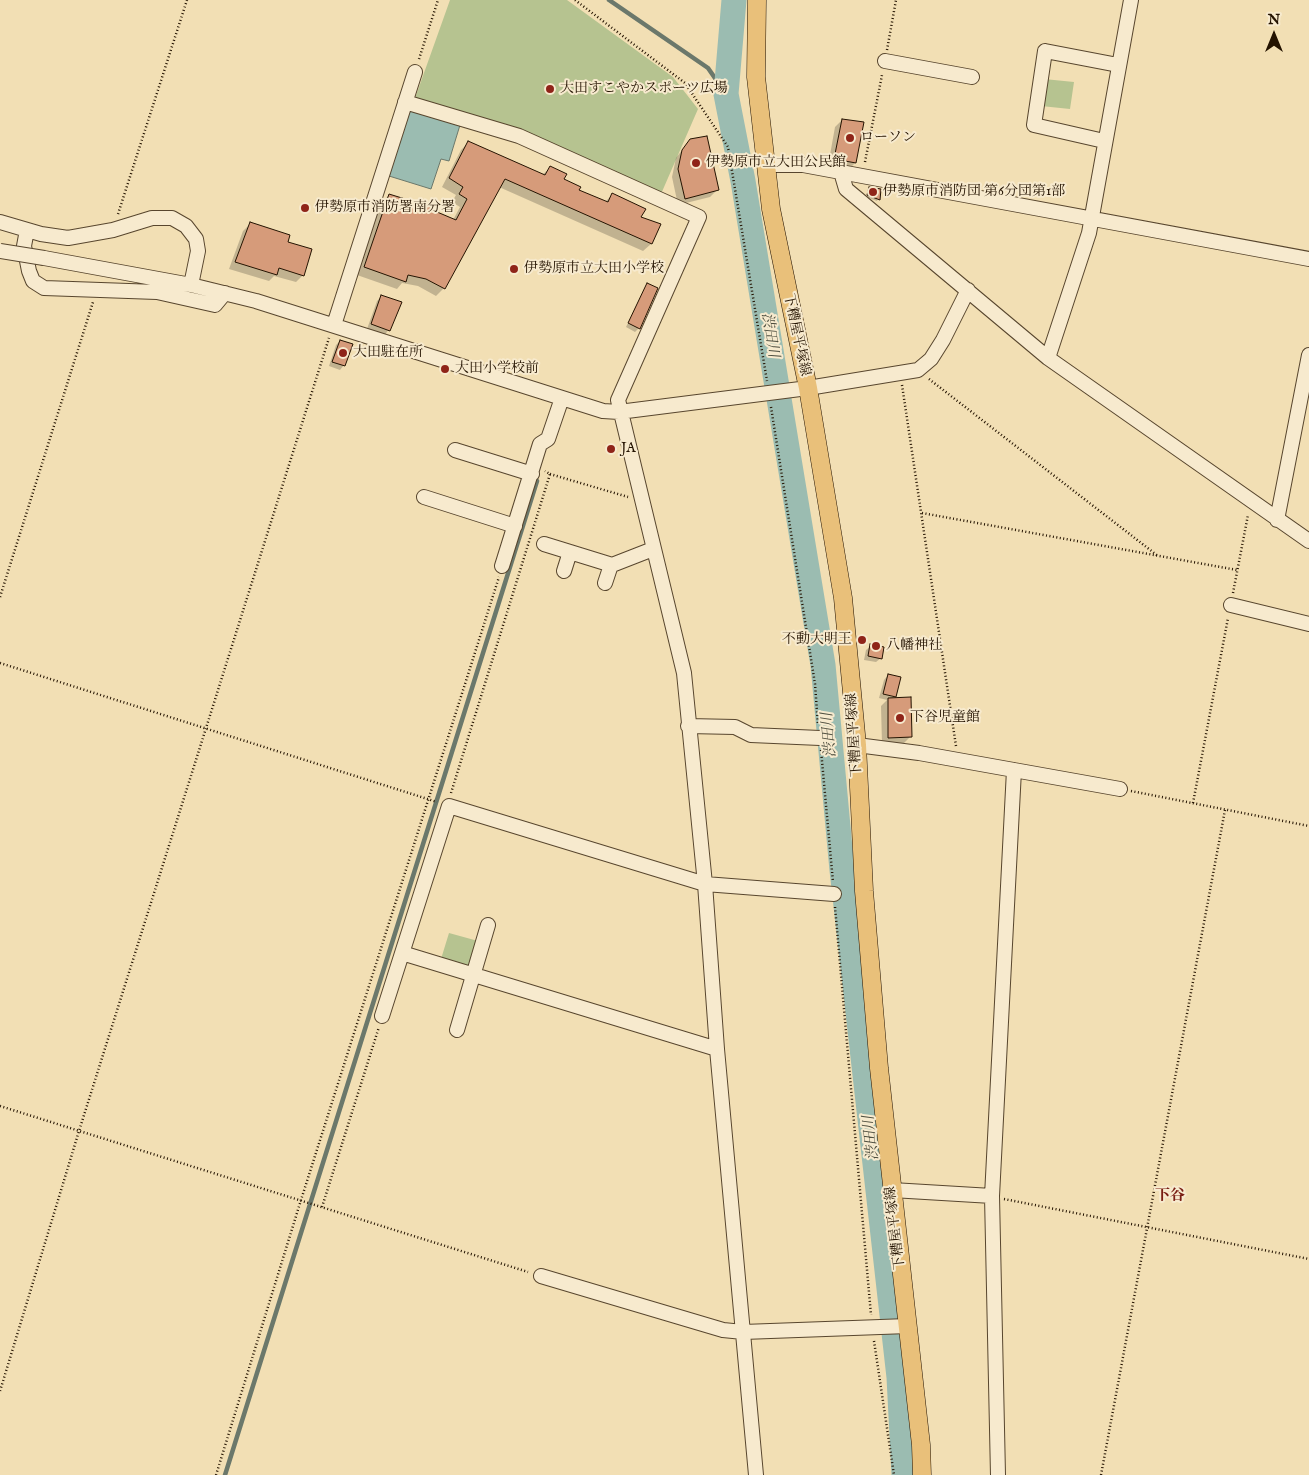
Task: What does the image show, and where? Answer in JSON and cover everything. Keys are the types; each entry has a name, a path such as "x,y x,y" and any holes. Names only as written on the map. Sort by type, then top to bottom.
{"main road":[{"name":"下糟屋平塚線","path":"757,0 756,77 766,165 800,389 843,598 857,745 866,911 878,1068 908,1326 922,1475"}],"street":[{"path":"1048,358 1089,233 1104,140 1131,0"},
{"path":"1104,140 1034,126 1045,51 1118,65"},
{"path":"885,61 972,77"},
{"path":"334,325 415,72"},
{"path":"405,102 519,136 699,217 618,400 619,412 684,674 705,884 717,1049 756,1475"},
{"path":"766,165 804,165 1309,259"},
{"path":"841,172 846,189 1048,358 1309,541"},
{"path":"0,222 27,230 68,238 113,230 152,218 167,217 181,223 194,235 198,245 191,285"},
{"path":"27,230 24,246 33,281 44,288 157,292 215,305 225,293"},
{"path":"0,251 191,285 225,293 334,325 603,411 619,412 772,393 918,370 932,358 968,290"},
{"path":"1277,520 1309,355"},
{"path":"502,566 540,444 548,439 562,398"},
{"path":"455,450 533,471"},
{"path":"424,497 515,526"},
{"path":"544,544 611,565 653,549"},
{"path":"564,571 570,552"},
{"path":"605,582 611,565"},
{"path":"1231,605 1309,624"},
{"path":"688,726 735,727 751,735 820,738"},
{"path":"857,745 958,759 1120,789"},
{"path":"998,1475 992,1196 1014,770"},
{"path":"382,1016 449,806 705,884 834,894"},
{"path":"458,1030 488,925"},
{"path":"402,953 717,1049"},
{"path":"892,1190 992,1196"},
{"path":"541,1276 723,1330 743,1332 908,1326"}],"path":[{"path":"113,230 187,0"},
{"path":"415,72 438,0"},
{"path":"575,0 603,22"},
{"path":"862,176 896,0"},
{"path":"0,597 97,289"},
{"path":"0,1391 79,1131 334,325"},
{"path":"918,370 1159,556"},
{"path":"900,373 958,759"},
{"path":"533,471 550,474 641,501"},
{"path":"0,663 205,730 449,806 450,794 550,474"},
{"path":"1193,804 1250,501"},
{"path":"921,513 1238,570"},
{"path":"216,1475 502,566"},
{"path":"1120,789 1309,826"},
{"path":"1101,1475 1225,810"},
{"path":"322,1207 382,1016"},
{"path":"0,1106 541,1276"},
{"path":"992,1196 1309,1259"}],"green space":[{"name":"大田すこやかスポーツ広場","path":"450,0 567,0 673,77 698,109 661,194 534,135 414,101"},
{"path":"1044,79 1074,82 1070,109 1041,106"},
{"path":"449,933 478,941 470,968 441,959"}],"water":[{"path":"409,110 460,125 449,161 441,159 431,189 389,176"}],"building":[{"path":"842,119 864,122 856,163 834,159"},
{"name":"伊勢原市立大田公民館","path":"707,136 719,190 685,199 678,169 682,150 690,139"},
{"path":"468,141 545,175 550,166 567,174 564,179 581,187 579,190 608,202 612,193 646,209 641,217 661,224 652,244 505,179 445,289 426,279 408,275 406,282 364,267 389,194 431,207 430,209 456,220 467,199 459,194 463,187 449,178"},
{"path":"869,187 881,189 880,200 867,195"},
{"path":"250,222 290,235 288,242 312,249 304,276 279,268 277,275 235,262"},
{"path":"647,283 658,288 640,329 628,323"},
{"path":"381,295 402,302 390,331 371,324"},
{"name":"大田駐在所","path":"340,340 353,344 345,366 332,362"},
{"path":"870,644 884,647 882,659 868,656"},
{"path":"888,674 901,677 896,697 883,694"},
{"name":"下谷児童館","path":"911,697 912,737 888,738 888,698"}],"waterway":[{"path":"609,0 708,68 726,94"},
{"name":"渋田川","path":"734,0 726,94 743,181 823,665 842,870 899,1377 904,1475"},
{"path":"225,1475 537,481"}],"place":[{"name":"大田すこやかスポーツ広場","path":"550,89"},
{"name":"ローソン","path":"850,138"},
{"name":"伊勢原市立大田公民館","path":"696,163"},
{"name":"伊勢原市消防団 第6分団第1部","path":"873,192"},
{"name":"伊勢原市消防署南分署","path":"305,208"},
{"name":"伊勢原市立大田小学校","path":"514,269"},
{"name":"大田駐在所","path":"343,353"},
{"name":"大田小学校前","path":"445,369"},
{"name":"JA","path":"611,449"},
{"name":"不動大明王","path":"862,640"},
{"name":"八幡神社","path":"876,646"},
{"name":"下谷児童館","path":"900,718"}],"district":[{"name":"下谷","path":"1170,1197"}]}
